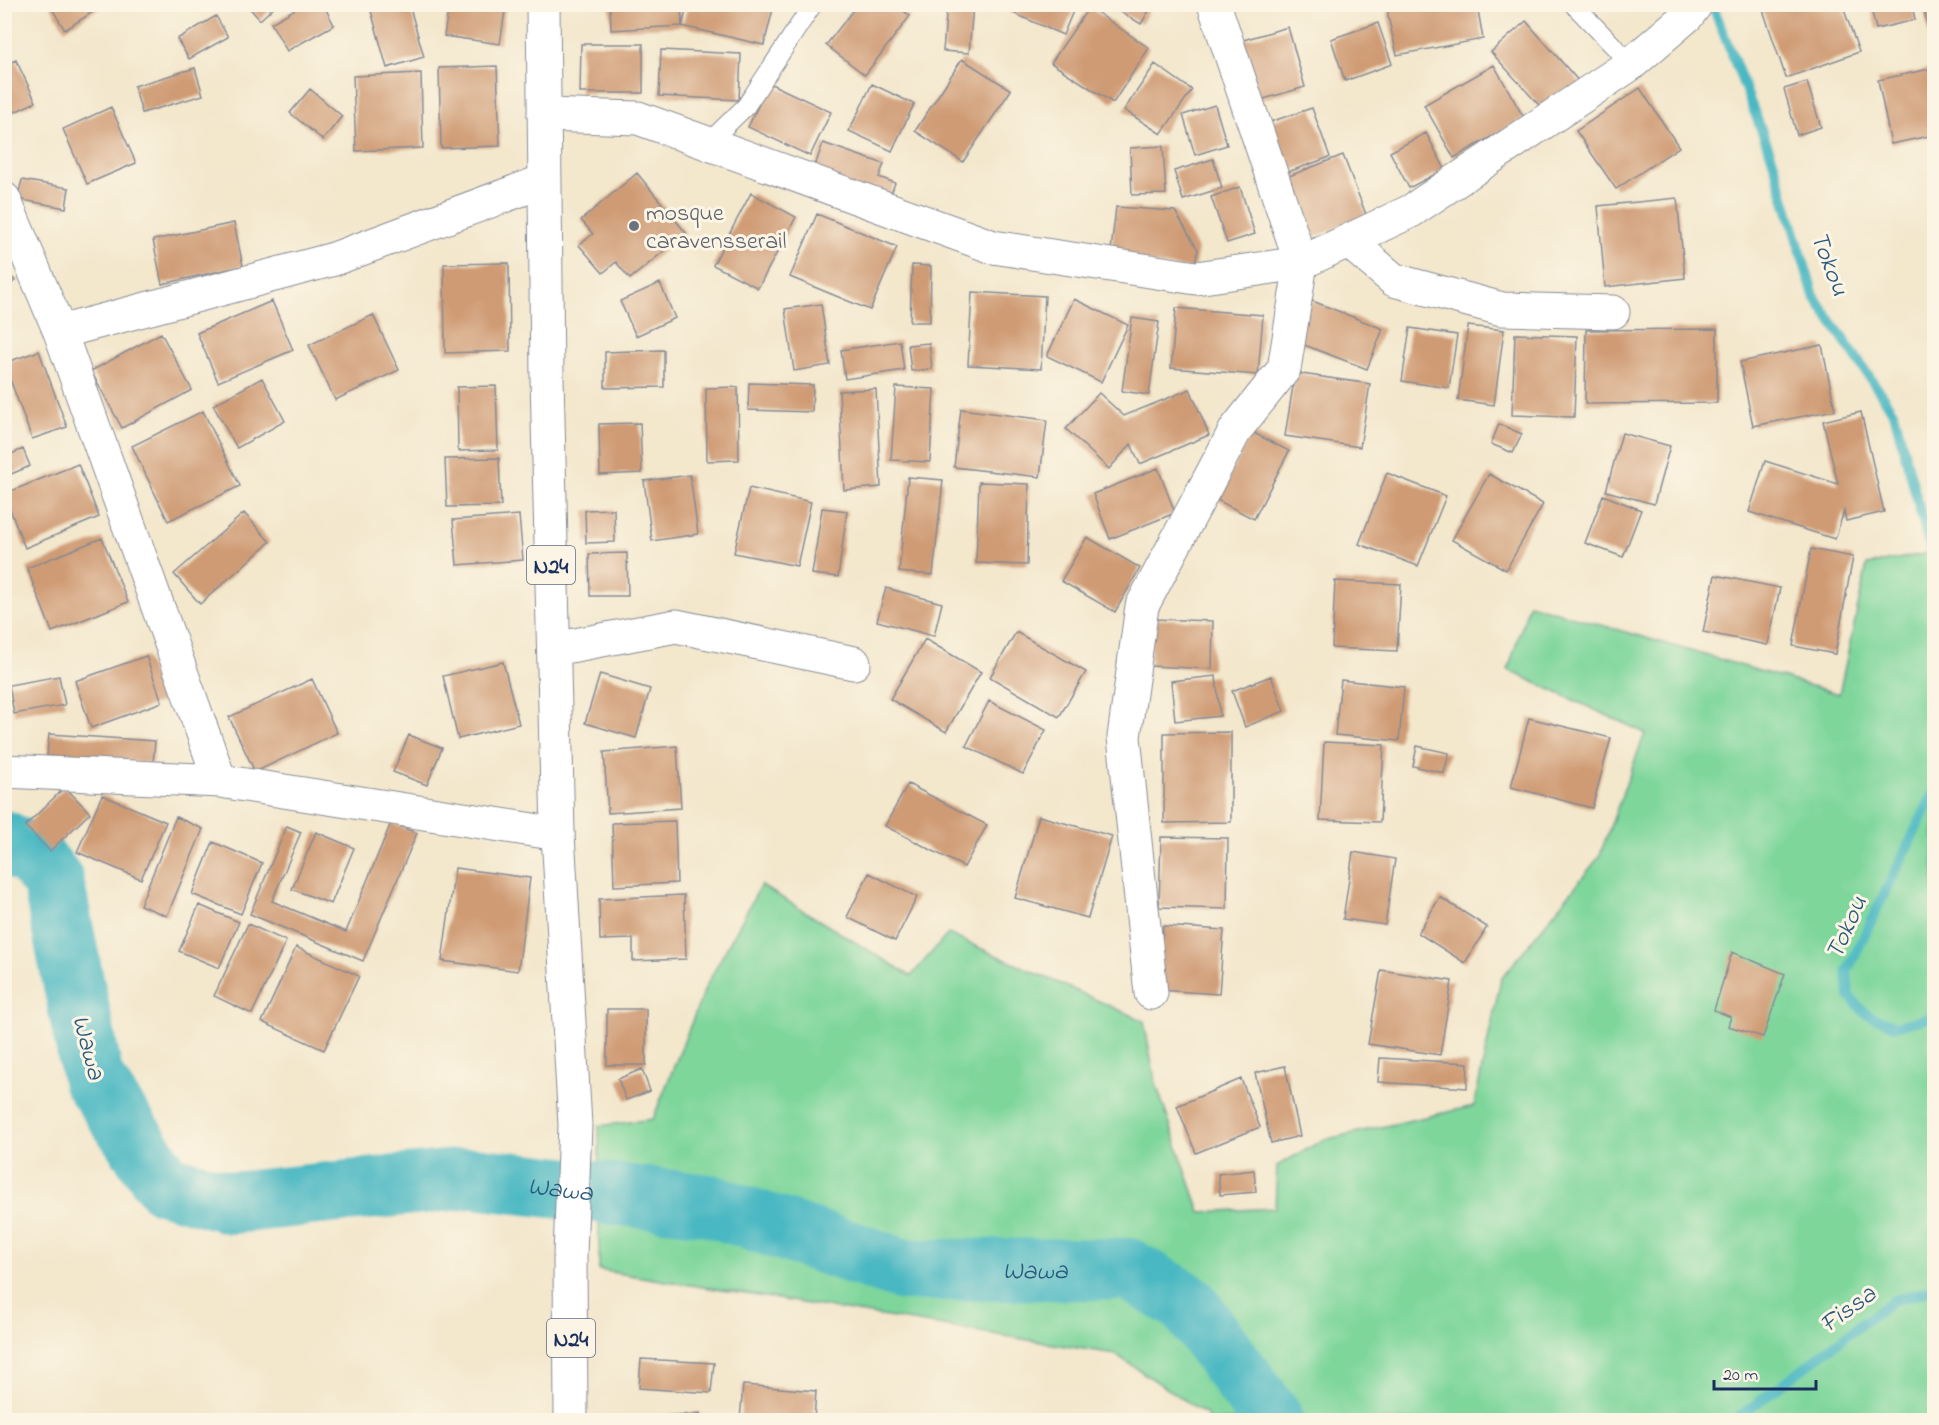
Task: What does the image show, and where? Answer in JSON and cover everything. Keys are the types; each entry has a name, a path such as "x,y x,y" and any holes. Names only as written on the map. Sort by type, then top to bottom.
{"street":[{"name":"N24","path":"543,4 547,377 558,834 575,1125 570,1255 571,1420"},
{"path":"1151,993 1124,737 1142,606 1236,429 1284,369 1301,263 1214,4"},
{"path":"544,115 638,118 993,247 1196,278 1301,263 1411,211 1631,64 1687,16 1696,4"},
{"path":"60,332 334,259 544,181"},
{"path":"4,199 60,332 219,781"},
{"path":"1348,241 1394,280 1416,286 1502,309 1613,312"},
{"path":"554,649 676,627 854,663"},
{"path":"4,771 219,781 558,834"}],"lane":[{"path":"708,143 746,106 813,4"},
{"path":"1574,4 1631,64"}],"green space":[{"path":"1934,552 1934,1420 1208,1420 1207,1415 1115,1354 599,1270 599,1126 653,1119 706,986 761,885 911,976 948,934 1144,1021 1155,1081 1200,1212 1275,1208 1277,1166 1323,1140 1474,1106 1501,979 1599,857 1645,733 1508,670 1529,604 1839,694 1867,565"}],"building":[{"path":"49,4 105,4 65,30"},
{"path":"246,4 277,4 260,20"},
{"path":"304,4 323,4 334,25 287,51 271,23"},
{"path":"377,4 409,4 424,57 387,68 370,7"},
{"path":"449,4 506,4 500,44 444,36"},
{"path":"610,4 681,4 682,26 611,30"},
{"path":"688,4 752,4 773,9 764,45 682,26"},
{"path":"858,4 895,4 910,16 865,75 826,45"},
{"path":"947,4 973,4 969,53 943,51"},
{"path":"1006,4 1076,4 1063,35 1004,9"},
{"path":"1118,4 1153,4 1141,24 1116,9"},
{"path":"1389,4 1477,4 1483,39 1397,55 1388,16"},
{"path":"1769,4 1842,4 1859,52 1786,78 1762,7"},
{"path":"1870,4 1912,4 1915,20 1876,29"},
{"path":"1923,4 1934,4 1934,40 1930,41"},
{"path":"1089,7 1149,48 1113,103 1051,63"},
{"path":"216,16 228,37 189,59 177,39"},
{"path":"1526,21 1581,84 1547,114 1491,52"},
{"path":"1378,23 1392,64 1345,81 1331,39"},
{"path":"1288,27 1305,87 1250,103 1233,43"},
{"path":"581,44 643,44 643,93 580,93"},
{"path":"661,50 741,54 739,100 659,96"},
{"path":"962,59 1011,90 963,162 915,131"},
{"path":"16,60 36,102 4,117 4,65"},
{"path":"1155,64 1192,90 1161,134 1124,110"},
{"path":"1494,65 1524,118 1454,158 1424,105"},
{"path":"497,66 500,146 441,148 439,68"},
{"path":"195,68 203,95 142,113 134,86"},
{"path":"1934,68 1934,135 1891,144 1878,80"},
{"path":"421,73 423,148 356,151 353,76"},
{"path":"1807,82 1821,127 1797,135 1784,89"},
{"path":"769,83 831,112 810,156 748,127"},
{"path":"872,84 914,104 892,151 849,131"},
{"path":"1640,88 1679,147 1616,189 1576,131"},
{"path":"310,89 342,116 323,140 290,113"},
{"path":"1215,105 1227,145 1195,155 1183,115"},
{"path":"111,107 136,163 87,184 63,129"},
{"path":"1312,108 1330,157 1282,174 1264,124"},
{"path":"1426,133 1445,169 1409,188 1390,152"},
{"path":"823,143 884,164 879,177 895,183 889,200 812,174"},
{"path":"1163,146 1166,194 1132,195 1130,148"},
{"path":"1343,155 1367,217 1307,240 1284,178"},
{"path":"1213,159 1222,188 1183,200 1174,171"},
{"name":"mosque caravensserail","path":"637,173 686,233 630,279 616,262 603,273 579,245 593,234 581,220"},
{"path":"22,180 69,188 66,208 17,199"},
{"path":"1240,187 1255,234 1227,243 1211,197"},
{"path":"751,193 796,217 758,288 713,265"},
{"path":"1677,198 1685,278 1605,287 1598,206"},
{"path":"1116,207 1175,211 1198,250 1194,269 1110,259"},
{"path":"817,214 897,247 870,310 790,277"},
{"path":"234,223 243,266 162,284 153,240"},
{"path":"509,263 510,351 445,353 444,264"},
{"path":"912,265 931,266 930,322 910,322"},
{"path":"4,271 15,280 4,292"},
{"path":"660,283 675,318 636,336 620,301"},
{"path":"972,292 1045,296 1041,369 968,365"},
{"path":"1074,299 1128,325 1101,382 1047,356"},
{"path":"1310,300 1383,329 1367,369 1294,341"},
{"path":"272,301 293,350 218,382 197,333"},
{"path":"821,304 830,365 794,371 785,309"},
{"path":"1176,308 1263,315 1258,375 1171,368"},
{"path":"373,315 399,370 335,400 309,345"},
{"path":"1132,318 1159,322 1149,395 1122,391"},
{"path":"1468,326 1504,330 1494,405 1458,400"},
{"path":"1410,328 1457,335 1449,388 1402,381"},
{"path":"1717,329 1717,403 1585,404 1586,330"},
{"path":"161,333 192,390 122,428 91,371"},
{"path":"1515,334 1577,336 1574,417 1512,415"},
{"path":"900,341 904,370 845,379 841,350"},
{"path":"929,343 932,369 911,371 908,345"},
{"path":"1822,345 1835,410 1753,426 1740,362"},
{"path":"664,350 664,387 605,388 605,352"},
{"path":"39,351 67,427 32,439 4,363"},
{"path":"1295,373 1370,384 1360,447 1285,436"},
{"path":"262,378 285,421 237,448 213,405"},
{"path":"749,383 813,385 812,412 748,410"},
{"path":"496,386 498,450 458,451 457,387"},
{"path":"738,387 739,460 707,461 706,388"},
{"path":"896,387 934,389 930,462 891,460"},
{"path":"876,389 881,487 844,490 839,391"},
{"path":"1190,389 1209,435 1140,464 1131,444 1109,469 1066,429 1099,393 1124,416"},
{"path":"961,409 1047,420 1040,477 954,467"},
{"path":"203,411 240,486 168,521 132,446"},
{"path":"1861,412 1884,512 1846,521 1844,511 1835,539 1749,512 1765,461 1838,484 1823,421"},
{"path":"640,423 642,473 600,475 599,424"},
{"path":"1499,424 1522,434 1513,453 1491,444"},
{"path":"1252,432 1289,451 1254,519 1217,500"},
{"path":"1622,433 1670,446 1654,504 1606,491"},
{"path":"23,449 30,466 4,477 4,457"},
{"path":"499,458 501,506 447,507 445,459"},
{"path":"78,464 99,517 25,548 4,494"},
{"path":"1158,468 1175,513 1110,539 1093,494"},
{"path":"1387,473 1446,496 1418,566 1359,544"},
{"path":"1489,474 1543,504 1506,570 1452,540"},
{"path":"690,475 698,534 652,541 644,481"},
{"path":"908,477 943,480 933,575 899,572"},
{"path":"979,482 1029,484 1027,565 976,563"},
{"path":"749,488 811,502 797,566 734,553"},
{"path":"1603,495 1641,510 1623,557 1585,543"},
{"path":"822,508 847,511 838,577 812,574"},
{"path":"614,509 615,542 586,543 585,510"},
{"path":"244,513 270,542 200,604 174,574"},
{"path":"519,515 523,560 457,565 453,520"},
{"path":"1087,537 1140,568 1115,612 1061,581"},
{"path":"102,538 128,602 52,632 27,568"},
{"path":"1811,549 1853,557 1835,654 1793,646"},
{"path":"627,553 628,596 590,596 589,554"},
{"path":"1715,575 1780,588 1768,645 1703,632"},
{"path":"1335,581 1401,584 1397,651 1332,648"},
{"path":"886,588 942,603 934,636 877,621"},
{"path":"1152,619 1213,621 1212,669 1150,666"},
{"path":"1016,632 1086,672 1059,717 990,677"},
{"path":"925,639 981,672 946,732 890,699"},
{"path":"146,656 162,702 91,728 75,681"},
{"path":"503,662 519,724 458,739 443,676"},
{"path":"600,674 650,689 636,738 585,723"},
{"path":"59,676 65,705 14,714 9,685"},
{"path":"1216,676 1220,716 1175,721 1171,681"},
{"path":"1271,676 1284,711 1245,727 1232,691"},
{"path":"312,679 337,733 255,772 229,717"},
{"path":"1341,680 1404,687 1399,741 1335,735"},
{"path":"989,701 1046,730 1023,774 966,746"},
{"path":"1529,718 1611,738 1592,808 1511,787"},
{"path":"1231,732 1231,822 1164,823 1164,733"},
{"path":"49,734 155,741 153,763 47,756"},
{"path":"409,735 442,748 427,785 393,772"},
{"path":"1324,742 1384,745 1380,822 1320,820"},
{"path":"677,746 681,808 608,813 604,752"},
{"path":"1417,746 1449,753 1444,773 1413,766"},
{"path":"908,784 987,825 964,867 885,826"},
{"path":"65,787 90,813 50,851 25,826"},
{"path":"102,795 166,822 141,879 77,852"},
{"path":"1039,816 1112,836 1088,918 1015,898"},
{"path":"176,817 203,829 167,916 140,905"},
{"path":"675,821 677,883 614,886 612,823"},
{"path":"391,823 417,833 363,961 250,914 287,826 301,832 272,901 346,932"},
{"path":"316,832 354,848 331,904 292,889"},
{"path":"1161,837 1228,838 1227,909 1159,907"},
{"path":"213,842 262,863 241,914 192,894"},
{"path":"1353,852 1395,859 1385,925 1343,919"},
{"path":"455,868 530,878 518,971 442,961"},
{"path":"869,873 917,897 895,941 847,917"},
{"path":"684,895 686,959 633,961 633,939 600,940 599,899"},
{"path":"1440,897 1487,927 1465,963 1418,933"},
{"path":"199,905 239,922 219,968 179,951"},
{"path":"248,924 286,941 252,1014 214,996"},
{"path":"1163,926 1224,930 1219,994 1159,990"},
{"path":"296,947 359,976 324,1050 262,1022"},
{"path":"1732,952 1785,974 1763,1037 1728,1026 1731,1017 1714,1010"},
{"path":"1381,970 1452,981 1440,1055 1368,1044"},
{"path":"607,1009 646,1009 646,1065 607,1065"},
{"path":"1380,1058 1468,1063 1467,1088 1378,1082"},
{"path":"1285,1066 1300,1136 1271,1143 1255,1073"},
{"path":"642,1069 650,1091 626,1100 618,1079"},
{"path":"1241,1079 1260,1127 1196,1153 1177,1106"},
{"path":"1254,1170 1256,1192 1220,1195 1218,1174"},
{"path":"641,1359 714,1363 711,1393 639,1388"},
{"path":"743,1385 816,1391 814,1420 740,1420"},
{"path":"700,1413 701,1420 652,1420 651,1417"}],"waterway":[{"name":"Tokou","path":"1712,4 1772,157 1814,296 1894,413 1934,563"},
{"name":"Tokou","path":"1934,792 1847,971 1849,996 1866,1014 1895,1026 1934,1017"},
{"name":"Wawa","path":"4,841 34,857 53,881 93,1079 165,1184 232,1203 473,1178 709,1205 904,1270 1128,1269 1187,1303 1273,1420"},
{"name":"Fissa","path":"1735,1420 1892,1301 1934,1289"}],"place":[{"name":"mosque caravensserail","path":"634,226"}]}
